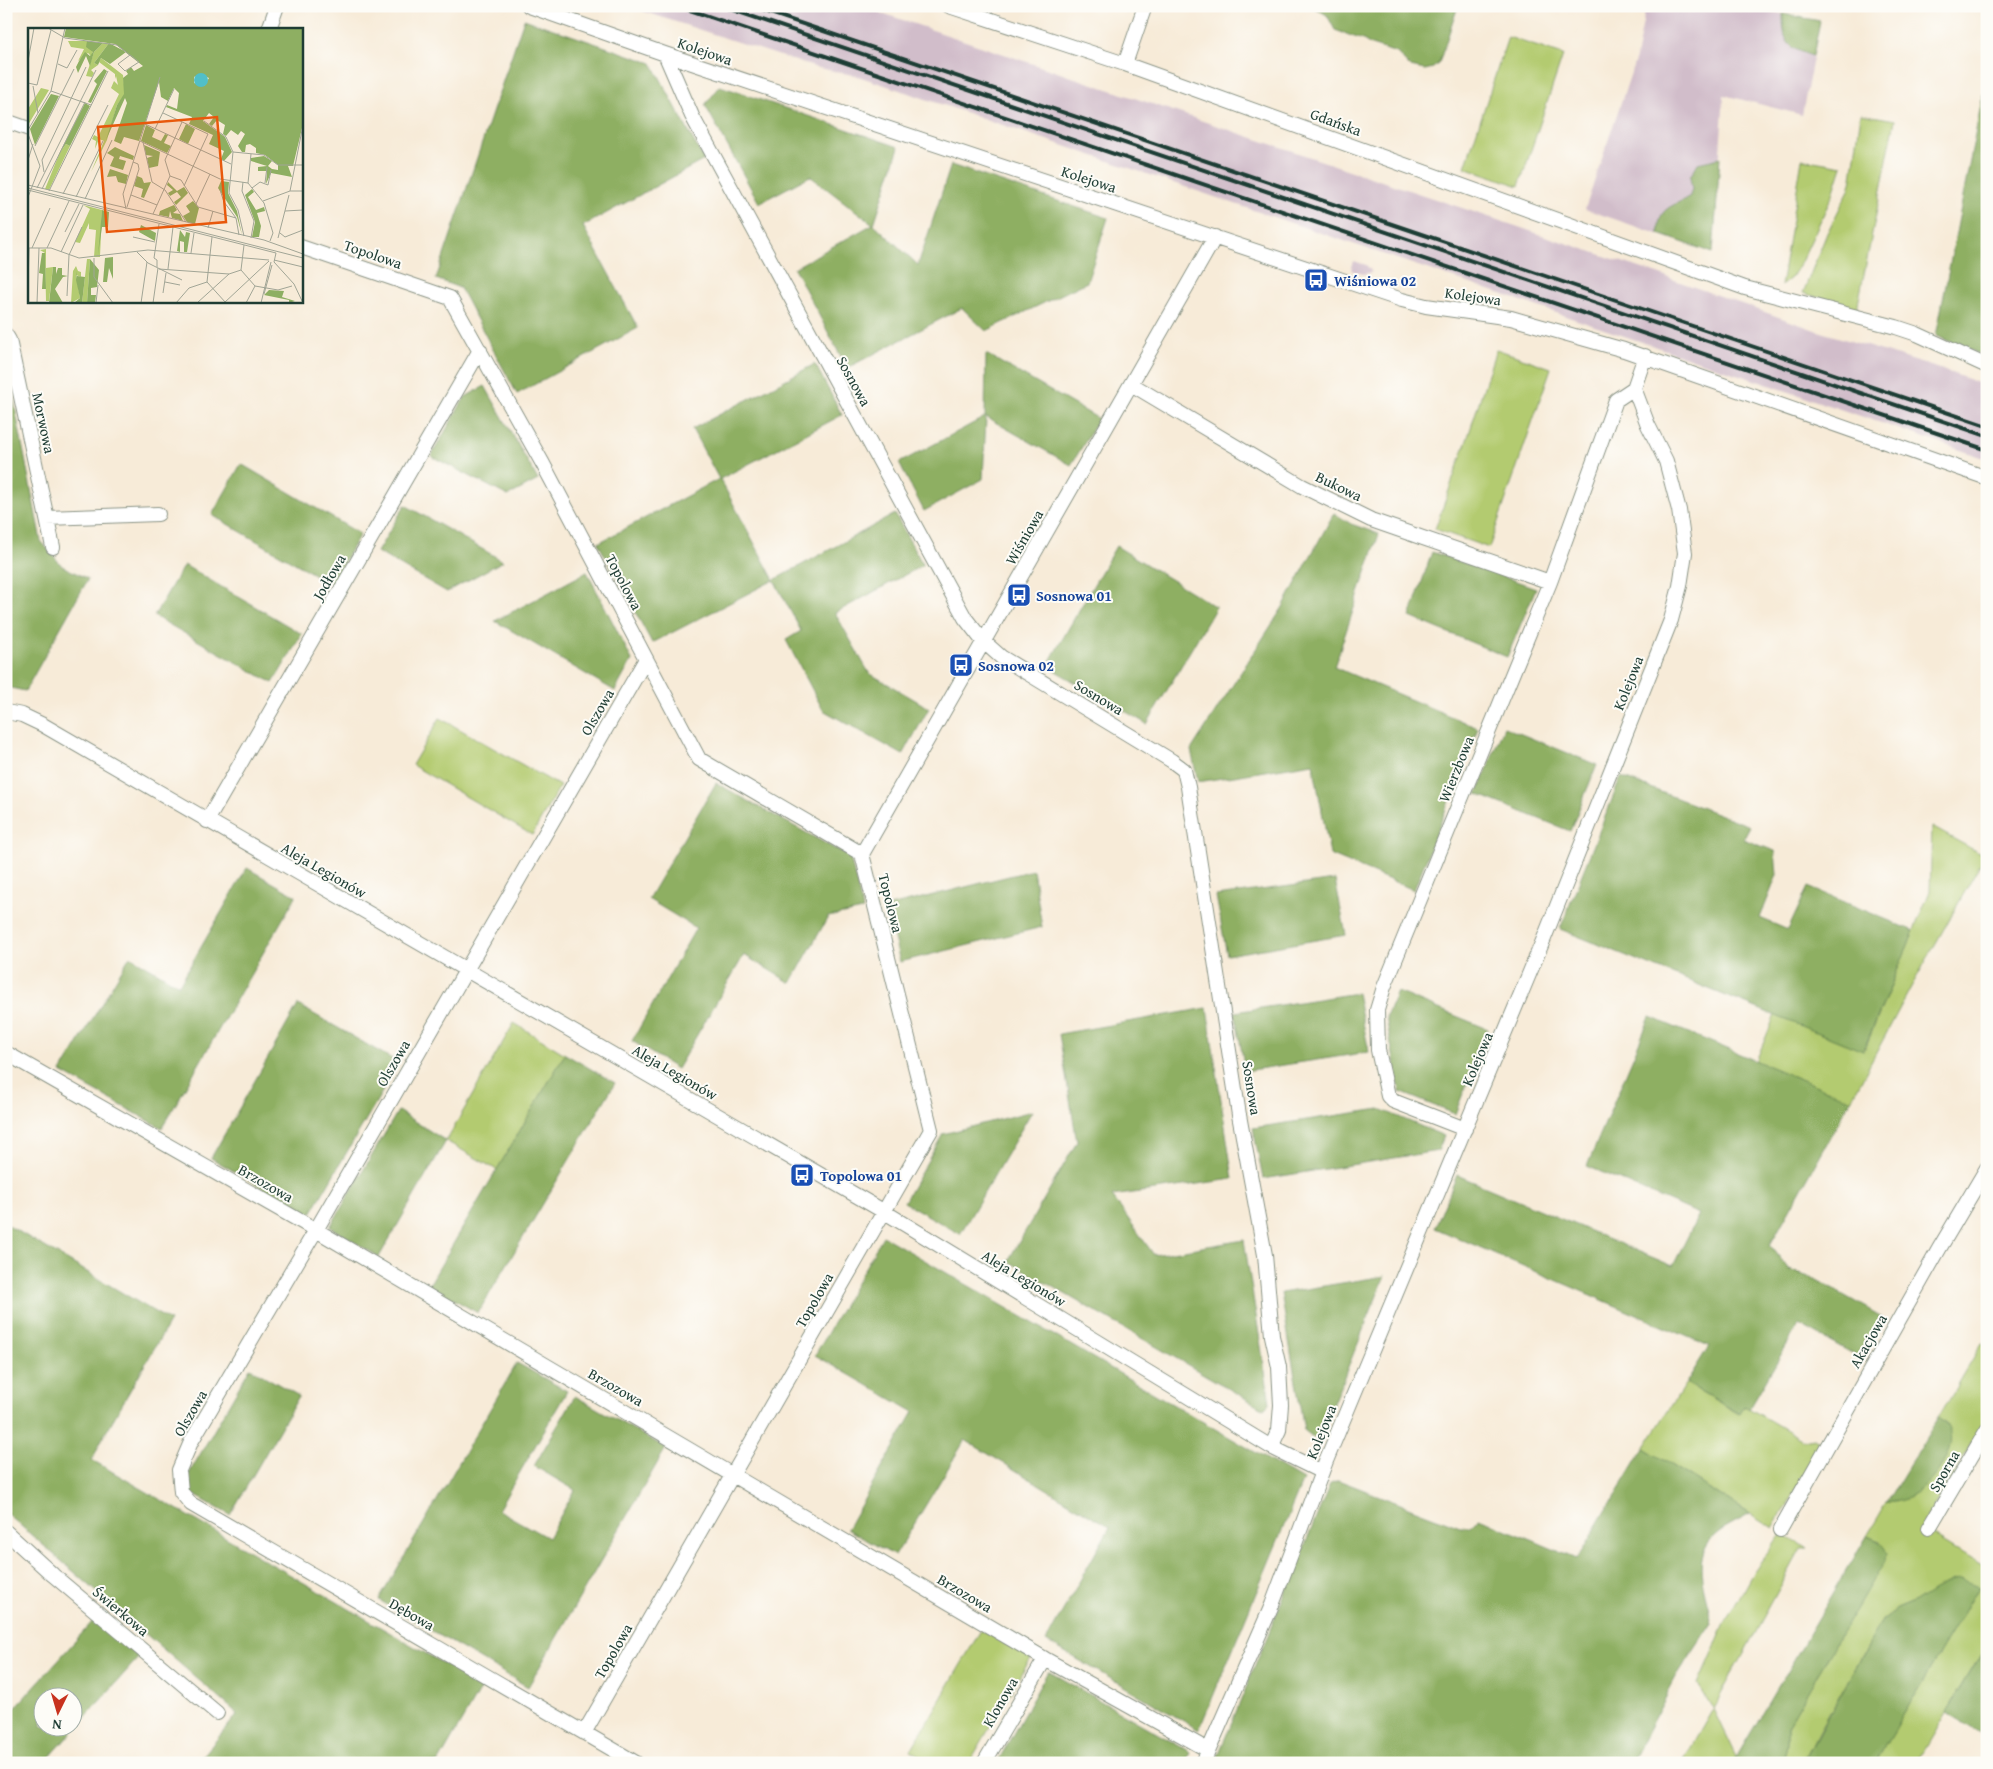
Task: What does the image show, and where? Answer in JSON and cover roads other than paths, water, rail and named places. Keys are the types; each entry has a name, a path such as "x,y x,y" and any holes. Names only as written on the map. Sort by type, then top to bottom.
{"street":[{"path":"269,28 277,6"},
{"name":"Kolejowa","path":"529,6 665,54 1415,304 1511,318 1645,356 1987,478"},
{"name":"Gdańska","path":"949,6 1125,64 1710,276 1767,295 1917,334 1987,366"},
{"path":"1125,64 1145,6"},
{"name":"Sosnowa","path":"665,54 692,116 964,618 983,641 1001,657 1184,770 1239,1115 1266,1255 1272,1336 1279,1367 1281,1405 1279,1430 1271,1447"},
{"path":"6,121 28,129"},
{"name":"Wiśniowa","path":"862,854 1215,237"},
{"name":"Topolowa","path":"302,247 450,298 543,464 699,759 862,854 931,1130 584,1732"},
{"name":"Morwowa","path":"6,335 9,340 53,547"},
{"name":"Jodłowa","path":"207,821 480,350"},
{"path":"1634,388 1645,356"},
{"name":"Bukowa","path":"1131,384 1302,486 1371,520 1550,582"},
{"name":"Kolejowa","path":"1205,1756 1272,1604 1322,1472 1546,936 1671,620 1680,586 1685,553 1679,510 1666,461 1648,425 1634,388"},
{"name":"Wierzbowa","path":"1465,1129 1393,1101 1388,1096 1378,1050 1377,1010 1384,987 1550,582 1616,400 1634,388"},
{"path":"47,518 158,514"},
{"name":"Olszowa","path":"180,1486 179,1470 191,1442 316,1230 646,659"},
{"name":"Aleja Legionów","path":"6,712 22,715 42,725 883,1211 1271,1447 1322,1472"},
{"name":"Brzozowa","path":"6,1053 316,1230 1045,1658 1205,1756"},
{"name":"Akacjowa","path":"1780,1530 1987,1168"},
{"name":"Sporna","path":"1929,1528 1987,1430"},
{"name":"Dębowa","path":"180,1486 181,1492 191,1504 636,1763"},
{"name":"Świerkowa","path":"6,1532 217,1713"},
{"name":"Klonowa","path":"984,1763 1045,1658"}],"railway":[{"path":"678,6 1987,450"},
{"path":"721,6 1987,436"},
{"path":"750,6 1987,426"}],"place":[{"name":"Wiśniowa 02","path":"1316,280"},
{"name":"Sosnowa 01","path":"1019,595"},
{"name":"Sosnowa 02","path":"961,665"},
{"name":"Topolowa 01","path":"802,1175"}]}
